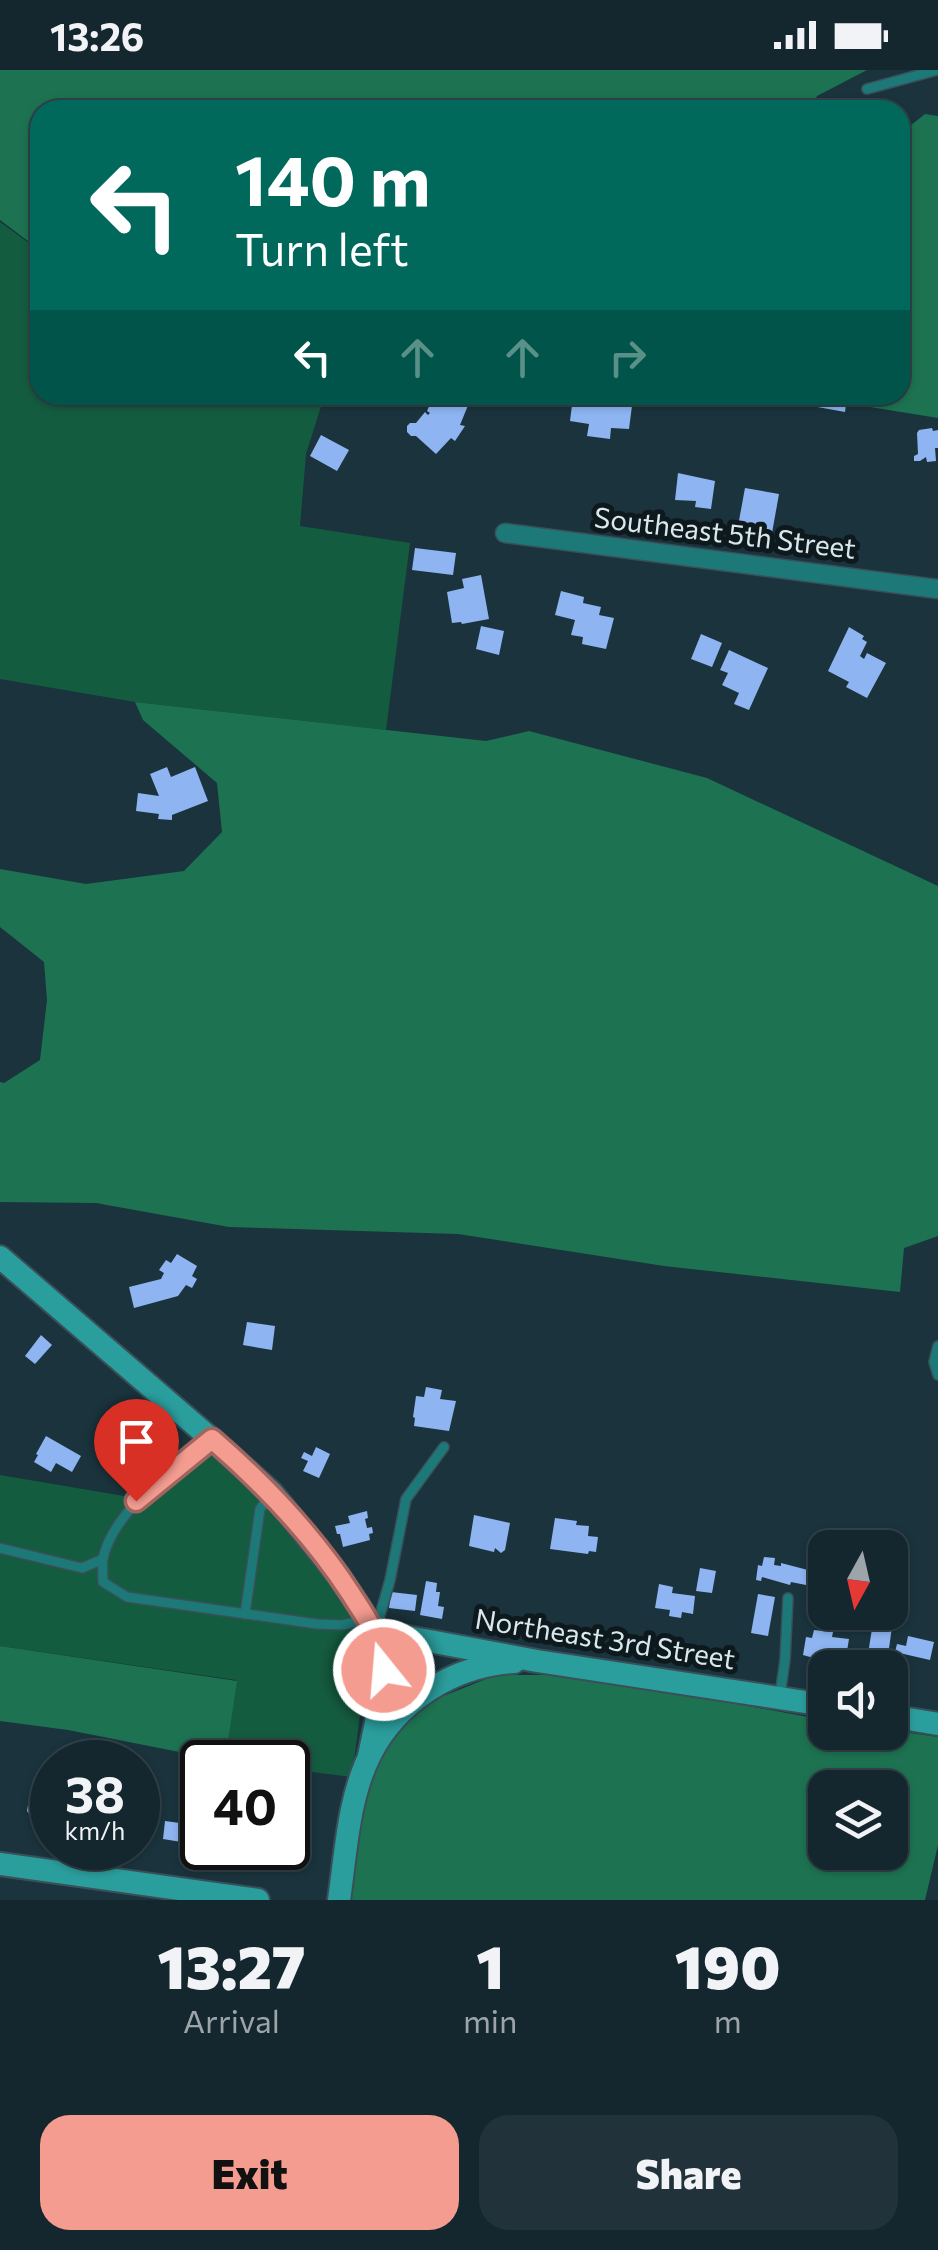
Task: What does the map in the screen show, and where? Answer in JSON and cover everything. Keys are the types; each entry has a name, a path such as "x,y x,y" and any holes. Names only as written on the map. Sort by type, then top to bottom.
{"street":[{"name":"Southeast 5th Street","path":"505,533 938,589"},
{"path":"0,1258 272,1493 338,1574 371,1626 383,1651 384,1670 369,1756 356,1794 339,1900"},
{"name":"Northeast 3rd Street","path":"371,1626 485,1658 537,1661 808,1702"},
{"path":"369,1756 397,1716 422,1694 485,1658"},
{"path":"908,1719 938,1724"},
{"path":"0,1864 258,1900"}],"lane":[{"path":"867,89 937,70"},
{"path":"938,1346 934,1362 938,1375"},
{"path":"103,1582 103,1559 117,1528 136,1501 212,1439"},
{"path":"0,1548 82,1568 127,1597 342,1626 371,1626 390,1580 406,1499 444,1447"},
{"path":"245,1614 260,1508 272,1493"},
{"path":"82,1568 103,1559"},
{"path":"780,1698 788,1598"}],"green space":[{"path":"0,70 867,70 815,100 30,100 30,242 0,220"},
{"path":"925,114 938,116 938,418 868,405 910,405 910,126"},
{"path":"0,222 30,244 30,405 321,405 306,454 300,526 410,543 386,730 135,702 0,679"},
{"path":"135,702 486,741 529,731 707,778 938,886 938,1236 904,1248 900,1292 664,1266 458,1234 229,1227 96,1203 0,1202 0,1082 40,1060 47,1000 44,962 0,927 0,869 86,884 184,871 222,832 217,783 143,720"},
{"path":"200,1436 269,1502 356,1616 369,1644 352,1777 310,1772 310,1740 228,1740 236,1680 0,1646 0,1475 124,1496"},
{"path":"0,1646 237,1681 228,1740 180,1740 180,1752 160,1748 160,1740 119,1740 0,1721"},
{"path":"496,1675 551,1675 808,1717 808,1750 908,1750 908,1733 938,1737 938,1845 925,1900 348,1900 367,1784 386,1744 426,1703"}],"building":[{"path":"430,405 468,405 460,425 465,426 455,441 451,438 436,454 407,432 407,426 416,423 425,412 428,415"},
{"path":"572,405 632,405 629,429 611,428 610,439 587,436 589,424 570,421"},
{"path":"806,405 846,405 845,412"},
{"path":"938,430 936,461 927,462 926,457 914,461 918,454 917,433"},
{"path":"321,435 349,450 337,471 310,456"},
{"path":"678,473 715,481 711,509 695,507 696,501 675,500"},
{"path":"745,488 779,494 772,533 738,526"},
{"path":"415,548 456,553 453,575 412,570"},
{"path":"481,575 489,619 452,623 447,592 464,588 462,579"},
{"path":"561,591 584,597 583,603 601,607 599,615 614,618 606,649 582,644 583,637 571,635 575,620 555,615"},
{"path":"481,626 504,631 499,655 476,649"},
{"path":"849,627 867,642 860,656 864,659 867,653 886,663 867,698 828,671"},
{"path":"701,634 722,643 712,667 691,659"},
{"path":"729,650 768,668 749,710 734,704 739,693 722,685 728,673 720,670"},
{"path":"167,767 171,777 195,767 208,801 172,815 172,820 136,811 138,793 159,796 150,774"},
{"path":"177,1254 197,1266 192,1288 186,1285 178,1296 134,1308 129,1287 161,1279 164,1273 159,1270"},
{"path":"247,1322 275,1326 272,1350 243,1345"},
{"path":"41,1335 52,1345 35,1364 25,1356"},
{"path":"426,1387 442,1390 440,1399 456,1401 449,1431 414,1426 416,1396 424,1397"},
{"path":"46,1436 81,1456 72,1472 56,1463 51,1472 34,1462"},
{"path":"316,1447 330,1454 319,1478 303,1471 308,1461 301,1458 304,1452 312,1456"},
{"path":"367,1511 367,1528 372,1527 373,1533 369,1534 370,1540 343,1547 335,1526 350,1523 348,1516"},
{"path":"474,1515 510,1523 505,1550 501,1553 495,1548 494,1552 469,1546"},
{"path":"555,1518 589,1526 588,1536 598,1537 596,1552 550,1549"},
{"path":"764,1557 775,1558 774,1565 808,1570 806,1585 762,1577 761,1581 756,1580 758,1565 762,1566"},
{"path":"700,1568 716,1571 712,1593 696,1591"},
{"path":"426,1581 437,1583 438,1606 444,1607 442,1619 420,1615"},
{"path":"659,1584 673,1587 672,1593 695,1596 693,1614 682,1612 681,1618 669,1616 670,1610 655,1608"},
{"path":"391,1592 417,1595 415,1611 389,1608"},
{"path":"758,1594 775,1597 768,1636 751,1633"},
{"path":"814,1630 833,1632 832,1637 849,1639 847,1650 808,1650 808,1656 803,1655 806,1637 812,1638"},
{"path":"872,1630 892,1630 889,1650 869,1650"},
{"path":"908,1636 934,1642 930,1660 908,1655 908,1650 896,1650 897,1644 906,1646"},
{"path":"165,1821 180,1823 180,1842 163,1839"}],"route":[{"path":"136,1501 212,1439 272,1493 338,1574 375,1631 383,1651 384,1670"}]}
